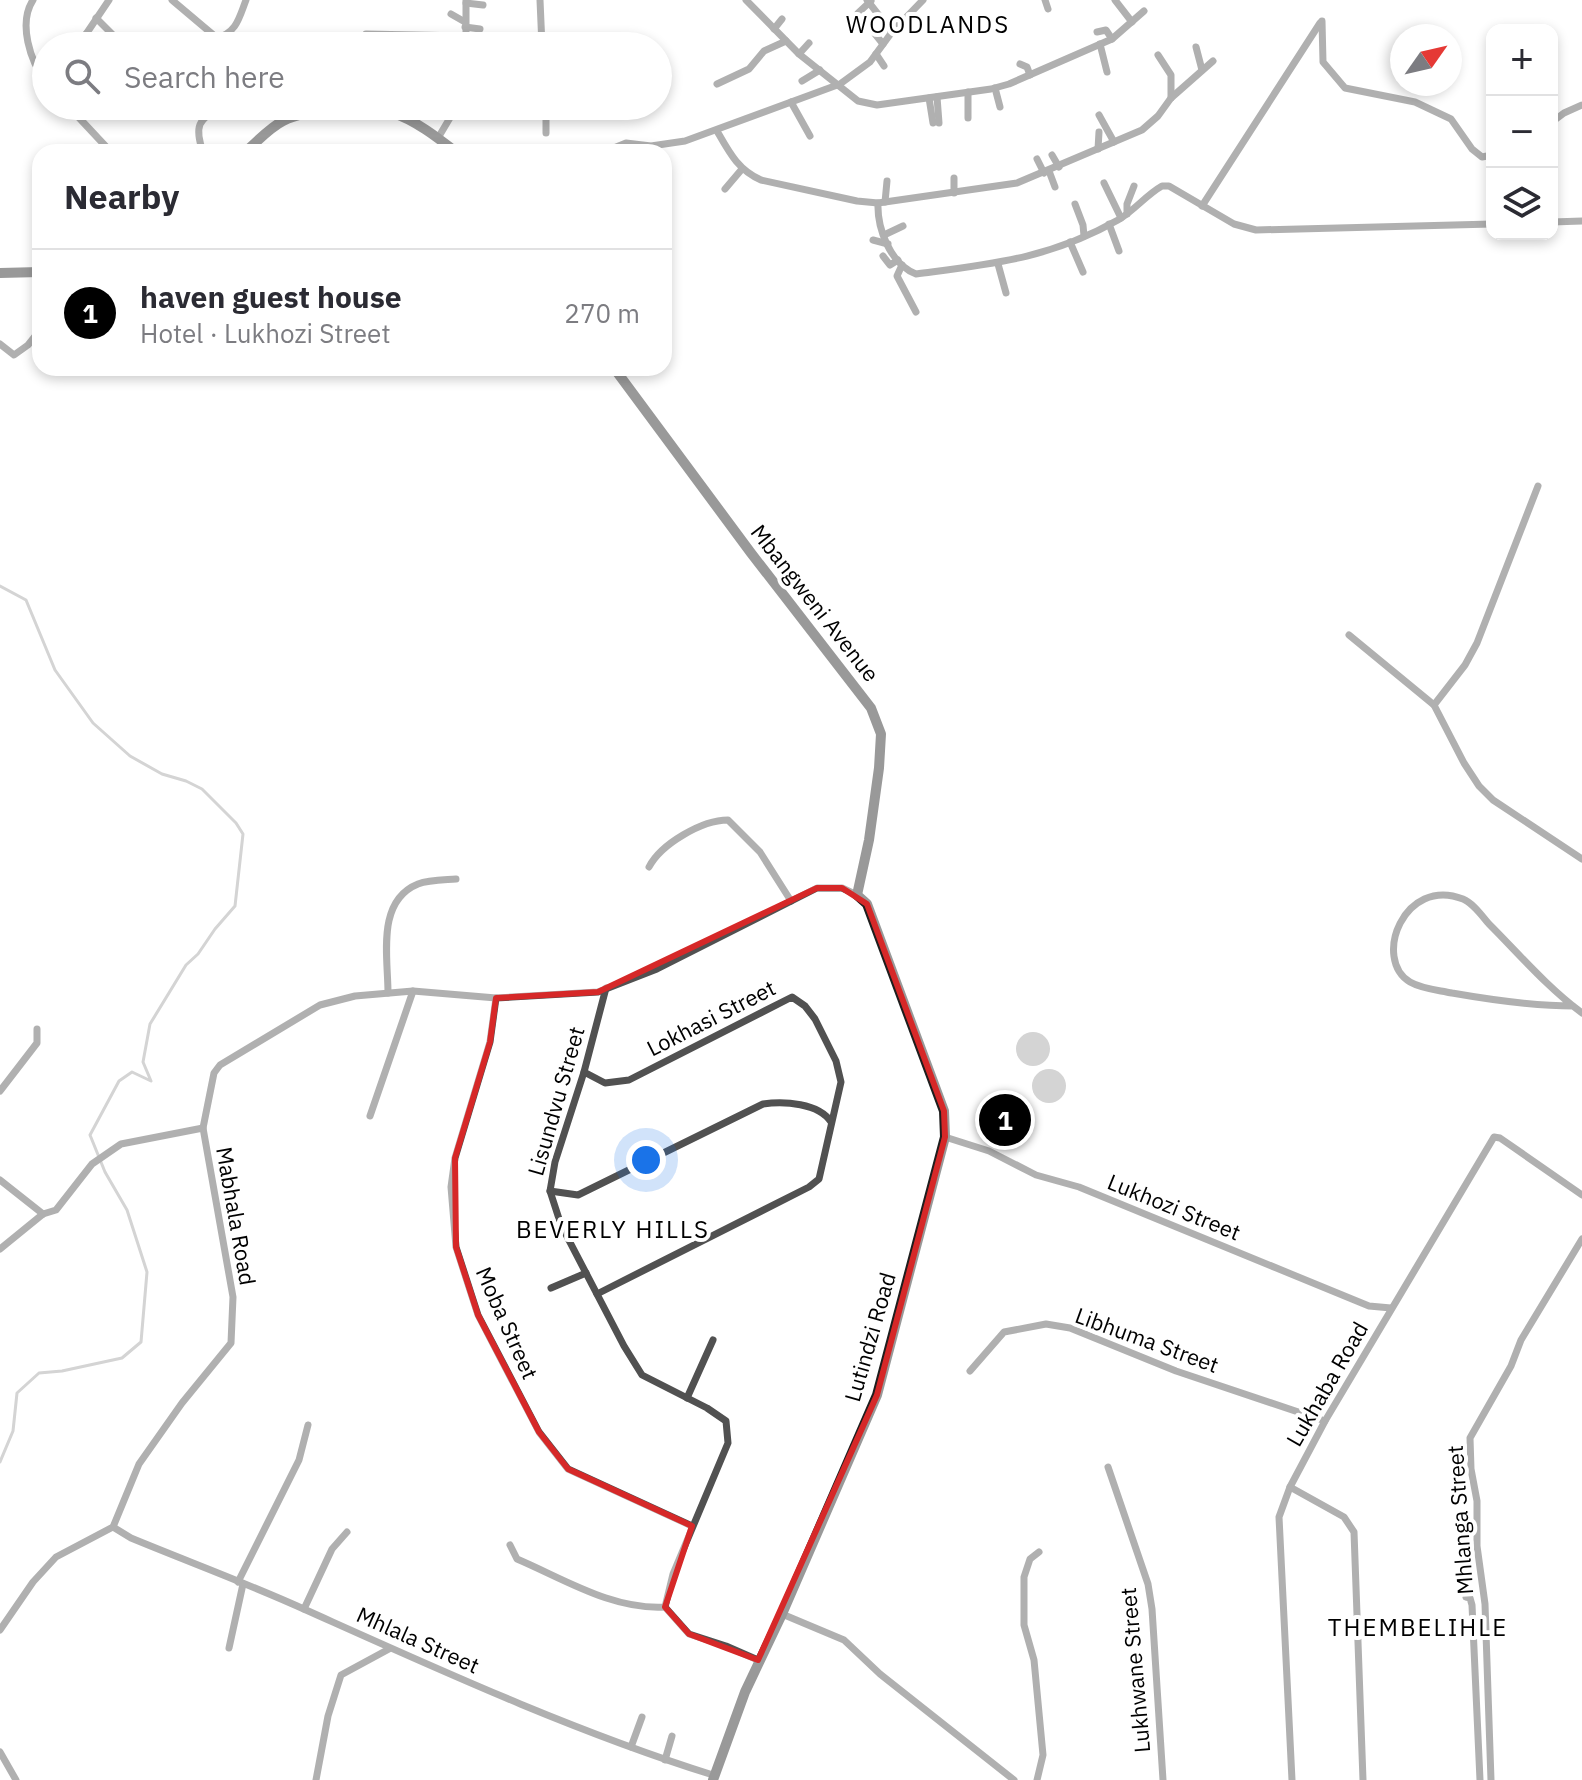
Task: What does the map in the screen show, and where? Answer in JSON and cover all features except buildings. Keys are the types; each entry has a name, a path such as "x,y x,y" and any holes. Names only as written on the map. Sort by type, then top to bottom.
{"street":[{"path":"32,58 27,34 29,5 33,0"},
{"path":"87,32 109,0"},
{"path":"172,0 210,32"},
{"path":"231,32 237,25 246,0"},
{"path":"540,0 541,32"},
{"path":"747,0 799,54 858,101 868,104 995,88 1112,39 1144,11"},
{"path":"910,0 916,7"},
{"path":"624,144 685,141 840,84 870,62 892,32 923,0"},
{"path":"1045,0 1048,9"},
{"path":"1115,0 1132,22"},
{"path":"858,13 870,1 892,32"},
{"path":"465,32 466,2 483,5"},
{"path":"451,14 465,28"},
{"path":"96,18 110,32"},
{"path":"774,29 782,19"},
{"path":"1202,206 1322,21 1323,62 1345,88 1415,102 1451,119 1472,149 1482,157 1486,156"},
{"path":"416,26 417,32"},
{"path":"441,32 480,29"},
{"path":"1097,32 1106,30 1112,39"},
{"path":"875,34 883,44"},
{"path":"717,84 749,69 764,51 786,41"},
{"path":"799,54 809,43"},
{"path":"1100,44 1107,72"},
{"path":"1196,47 1202,70"},
{"path":"876,54 884,66"},
{"path":"1158,55 1171,75 1171,98"},
{"path":"717,131 742,169 761,180 857,201 881,202 954,193 1017,183 1151,124 1171,98 1213,61"},
{"path":"1020,64 1027,67 1030,75"},
{"path":"802,81 820,70"},
{"path":"995,88 1000,107"},
{"path":"968,92 968,118"},
{"path":"933,97 936,123"},
{"path":"791,102 810,136"},
{"path":"1558,118 1582,105"},
{"path":"1099,115 1114,142"},
{"path":"81,120 104,144"},
{"path":"200,144 197,135 202,120"},
{"path":"255,144 286,120"},
{"path":"406,120 446,144"},
{"path":"438,138 449,120"},
{"path":"544,120 546,133"},
{"path":"1098,149 1099,132"},
{"path":"1052,155 1059,167"},
{"path":"1037,159 1055,187"},
{"path":"725,189 742,169"},
{"path":"954,178 954,193"},
{"path":"887,181 878,221 900,262 906,270 916,274 998,264 1043,253 1124,216 1162,186 1169,186 1234,224 1256,230 1486,224"},
{"path":"1104,183 1124,216"},
{"path":"922,186 923,197"},
{"path":"1124,216 1134,186"},
{"path":"1075,204 1084,236"},
{"path":"1558,222 1582,221"},
{"path":"1109,224 1119,251"},
{"path":"884,235 903,226"},
{"path":"873,240 888,244"},
{"path":"1070,242 1083,272"},
{"path":"883,256 890,265 900,262"},
{"path":"900,262 897,276 916,312"},
{"path":"998,264 1006,293"},
{"path":"0,273 32,272"},
{"path":"0,344 14,355 32,340"},
{"name":"Mbangweni Avenue","path":"620,376 871,708 881,734 879,768 869,840 857,895"},
{"path":"1434,705 1465,665 1477,643 1538,486"},
{"path":"1349,635 1434,705 1479,786 1493,800 1582,859"},
{"path":"649,867 656,854 669,844 716,820 728,820 760,852 791,901"},
{"path":"388,993 388,923 392,906 419,883 456,879"},
{"name":"Mabhala Road","path":"113,1527 139,1464 182,1403 231,1343 233,1297 203,1128 214,1073 220,1065 320,1005 355,996 413,991 496,998 598,992 657,969 817,888 842,888 857,895"},
{"name":"Lutindzi Road","path":"713,1778 758,1660 782,1614 877,1395 945,1137 944,1111 867,904 857,895"},
{"path":"1573,1006 1529,1006 1411,983 1399,971 1394,959 1393,949 1400,925 1407,912 1424,897 1436,895 1466,900 1548,985 1582,1013"},
{"name":"Lisundvu Street","path":"606,988 584,1072 555,1162 550,1191 561,1225 642,1375 726,1421 728,1443 673,1574 665,1607"},
{"path":"370,1116 413,991"},
{"name":"Lokhasi Street","path":"584,1072 605,1083 629,1080 792,997 805,1006 815,1019 836,1061 841,1082 819,1179 809,1187 597,1294"},
{"name":"Moba Street","path":"496,998 490,1042 455,1158 451,1187 456,1247 478,1315 539,1432 568,1469 692,1526"},
{"path":"0,1091 37,1043 37,1029"},
{"path":"550,1191 578,1195 763,1104 788,1103 819,1110 831,1122"},
{"path":"0,1249 43,1214 56,1210 92,1164 121,1144 203,1128"},
{"name":"Lukhozi Street","path":"945,1137 989,1151 1036,1175 1079,1187 1369,1306 1391,1308"},
{"name":"Lukhaba Road","path":"1292,1780 1279,1517 1290,1487 1325,1421 1494,1137 1500,1138 1582,1195"},
{"path":"0,1180 43,1214"},
{"name":"Mhlanga Street","path":"1491,1780 1485,1604 1477,1546 1477,1501 1471,1469 1470,1438 1511,1366 1521,1340 1582,1239"},
{"path":"551,1288 586,1273"},
{"name":"Libhuma Street","path":"970,1371 1004,1332 1046,1324 1070,1328 1176,1371 1325,1421"},
{"path":"687,1398 713,1340"},
{"path":"229,1648 241,1583 299,1460 308,1425"},
{"name":"Lukhwane Street","path":"1108,1467 1148,1584 1163,1780"},
{"path":"1290,1487 1344,1517 1354,1532 1363,1780"},
{"path":"0,1630 33,1582 56,1557 113,1527"},
{"name":"Mhlala Street","path":"113,1527 131,1538 304,1609 551,1718 713,1778"},
{"path":"304,1609 332,1549 347,1532"},
{"path":"510,1545 517,1559 614,1601 643,1608 665,1607 689,1634 758,1660"},
{"path":"1037,1780 1043,1755 1034,1660 1024,1625 1024,1577 1026,1565 1039,1552"},
{"path":"1466,1597 1470,1598 1472,1605 1480,1780"},
{"path":"782,1614 844,1640 880,1674 1014,1780"},
{"path":"316,1780 328,1716 341,1675 389,1649"},
{"path":"631,1747 642,1717"},
{"path":"665,1760 672,1736"},
{"path":"0,1752 16,1780"}],"highlighted area":[{"path":"817,888 842,888 867,904 944,1111 945,1137 877,1395 758,1660 689,1634 665,1607 692,1526 568,1469 539,1432 478,1315 456,1247 455,1158 490,1042 496,998 598,992"}],"shaded area":[{"path":"1033,1032 1045,1037 1050,1049 1045,1061 1033,1066 1021,1061 1016,1049 1021,1037"},
{"path":"1049,1069 1061,1074 1066,1086 1061,1098 1049,1103 1037,1098 1032,1086 1037,1074"}],"waterway":[{"path":"0,586 26,600 55,670 93,723 130,756 162,774 202,789 243,834 235,906 186,965 150,1024 143,1062 151,1081 132,1072 119,1081 90,1135 105,1172 127,1210 147,1272 141,1342 122,1358 39,1373 17,1393 13,1431 0,1462"}],"place":[{"name":"haven guest house","path":"1005,1120"}],"district":[{"name":"WOODLANDS","path":"928,25"},
{"name":"BEVERLY HILLS","path":"613,1230"},
{"name":"THEMBELIHLE","path":"1418,1628"}]}
